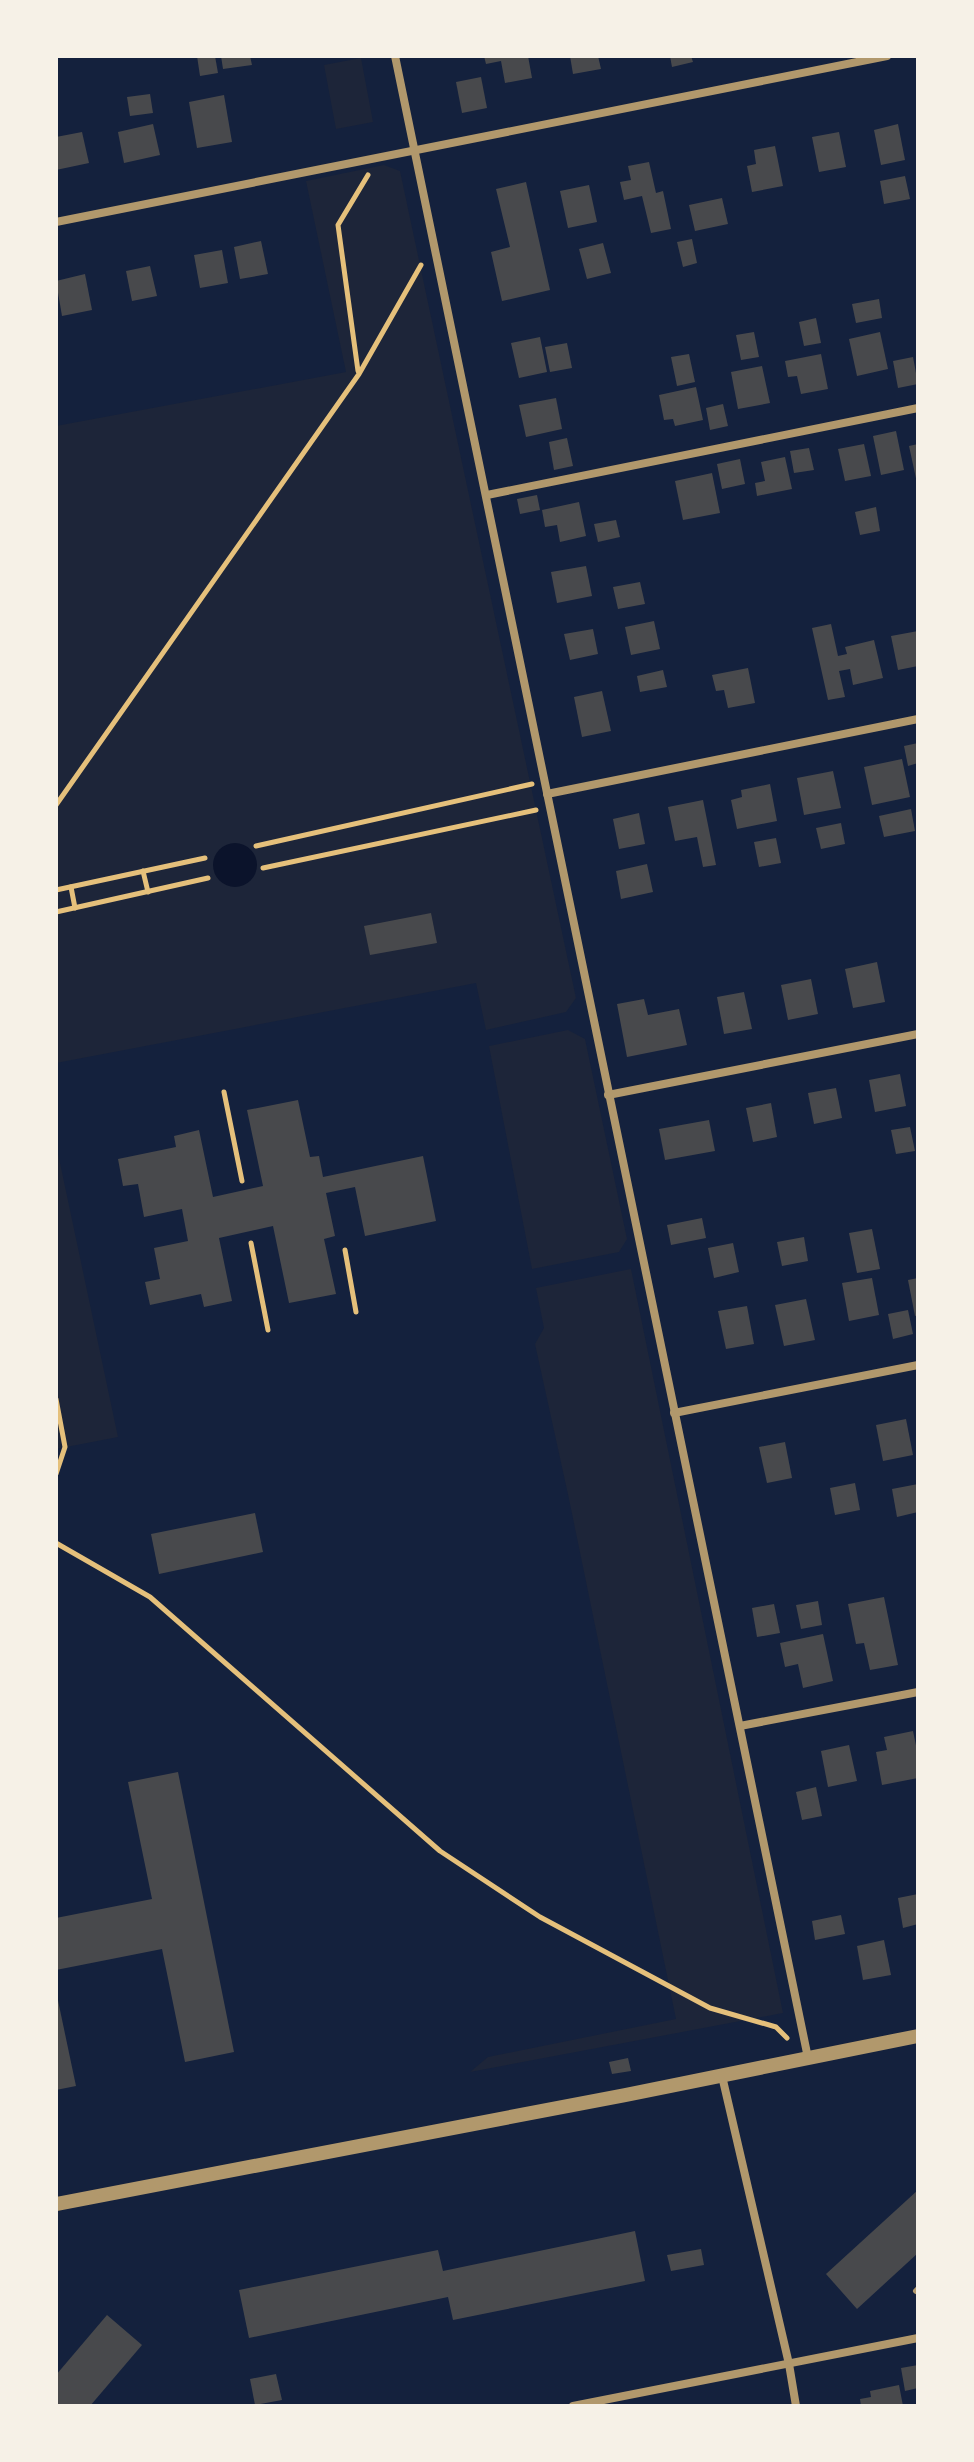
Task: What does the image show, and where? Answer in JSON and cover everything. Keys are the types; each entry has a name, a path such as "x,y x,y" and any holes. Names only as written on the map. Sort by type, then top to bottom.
{"street":[{"path":"395,56 808,2058"},
{"path":"56,222 887,56"},
{"path":"487,495 918,408"},
{"path":"547,794 918,719"},
{"path":"608,1095 918,1034"},
{"path":"674,1413 918,1365"},
{"path":"740,1726 918,1692"},
{"path":"56,2204 918,2036"},
{"path":"722,2076 796,2406"},
{"path":"573,2406 918,2338"}],"path":[{"path":"359,374 338,225 379,157"},
{"path":"56,805 359,374 433,243"},
{"path":"256,846 544,781"},
{"path":"263,868 550,808"},
{"path":"56,890 205,858"},
{"path":"143,871 148,892"},
{"path":"56,912 208,878"},
{"path":"71,887 75,908"},
{"path":"224,1092 242,1181"},
{"path":"251,1243 268,1330"},
{"path":"345,1250 356,1312"},
{"path":"56,1399 65,1447 56,1474"},
{"path":"56,1543 150,1597 440,1851 540,1917 710,2008 776,2027 808,2058"}],"shaded area":[{"path":"361,58 373,122 336,129 324,65"},
{"path":"384,165 400,171 576,998 566,1012 486,1030 476,983 56,1063 56,426 346,372 306,181"},
{"path":"235,843 251,849 257,865 251,881 235,887 219,881 213,865 219,849"},
{"path":"568,1030 585,1039 627,1239 619,1252 532,1269 489,1046"},
{"path":"56,1144 118,1437 56,1449"},
{"path":"631,1269 783,2013 470,2072 488,2057 676,2019 535,1344 544,1328 536,1288"}],"building":[{"path":"197,56 215,56 218,73 200,76"},
{"path":"221,56 250,56 252,65 223,69"},
{"path":"484,56 528,56 532,78 505,83 501,61 486,64"},
{"path":"570,56 598,56 601,69 573,74"},
{"path":"670,56 691,56 693,62 672,67"},
{"path":"481,77 487,108 462,113 456,82"},
{"path":"150,94 153,113 130,116 127,97"},
{"path":"224,95 232,142 197,148 189,102"},
{"path":"153,124 160,155 124,163 118,132"},
{"path":"898,124 905,160 881,165 874,130"},
{"path":"82,132 89,163 56,170 56,137"},
{"path":"839,132 846,167 819,172 812,137"},
{"path":"775,146 783,186 752,192 747,166 756,164 754,150"},
{"path":"649,162 656,193 663,191 671,229 651,233 642,196 624,200 620,182 631,180 628,166"},
{"path":"905,176 910,199 884,204 880,181"},
{"path":"526,182 550,290 502,301 491,252 510,247 496,189"},
{"path":"589,185 597,222 568,228 560,191"},
{"path":"722,198 728,224 695,231 689,205"},
{"path":"692,239 697,263 683,267 677,242"},
{"path":"261,241 268,274 240,279 234,247"},
{"path":"603,243 611,273 587,279 579,249"},
{"path":"222,250 228,283 200,288 194,255"},
{"path":"150,266 157,296 132,301 126,271"},
{"path":"85,274 92,310 62,316 56,281"},
{"path":"879,299 882,318 856,323 852,304"},
{"path":"816,318 821,343 804,346 799,322"},
{"path":"754,332 759,357 741,360 736,335"},
{"path":"880,332 888,369 857,376 849,339"},
{"path":"540,337 547,372 519,378 511,343"},
{"path":"567,343 572,368 550,372 545,347"},
{"path":"689,354 695,382 677,386 671,357"},
{"path":"821,354 828,389 801,394 797,376 788,377 785,361"},
{"path":"913,357 918,384 898,388 893,361"},
{"path":"762,366 770,403 738,409 731,372"},
{"path":"696,387 703,420 675,426 673,419 664,420 659,395"},
{"path":"556,398 562,429 526,437 519,405"},
{"path":"723,404 728,426 710,430 706,408"},
{"path":"896,431 904,470 881,475 873,436"},
{"path":"567,438 573,466 554,470 549,442"},
{"path":"864,444 871,476 845,481 838,449"},
{"path":"918,444 918,483 917,483 909,446"},
{"path":"809,448 814,470 794,473 790,451"},
{"path":"785,457 792,489 757,496 755,483 765,481 761,462"},
{"path":"740,459 745,484 722,489 717,464"},
{"path":"712,473 720,513 683,520 675,481"},
{"path":"537,495 540,510 520,514 517,499"},
{"path":"579,502 586,536 560,542 557,525 545,527 542,510"},
{"path":"876,507 880,531 860,535 855,512"},
{"path":"616,520 620,537 598,542 594,524"},
{"path":"586,566 592,596 557,603 551,572"},
{"path":"640,582 645,604 618,609 613,587"},
{"path":"654,621 660,649 631,655 625,627"},
{"path":"831,624 838,656 847,654 845,647 874,640 883,678 853,685 850,669 839,671 845,697 828,700 812,628"},
{"path":"593,629 598,654 570,660 564,634"},
{"path":"918,631 918,666 898,670 891,636"},
{"path":"748,668 755,703 728,708 724,690 716,691 712,675"},
{"path":"663,670 667,687 640,692 637,676"},
{"path":"602,691 611,731 582,737 574,697"},
{"path":"918,743 918,763 908,766 904,746"},
{"path":"902,759 910,797 872,805 864,767"},
{"path":"833,771 841,808 804,815 797,778"},
{"path":"770,784 777,821 737,829 731,800 742,797 741,790"},
{"path":"703,800 716,865 703,867 697,837 675,841 668,807"},
{"path":"911,809 915,831 884,837 879,816"},
{"path":"639,813 645,844 619,849 613,819"},
{"path":"841,823 845,844 821,849 816,828"},
{"path":"776,838 781,863 759,867 754,842"},
{"path":"647,864 653,892 621,899 616,871"},
{"path":"431,913 437,943 370,955 364,926"},
{"path":"877,962 885,1002 853,1008 845,969"},
{"path":"811,979 818,1014 788,1020 781,985"},
{"path":"744,992 752,1029 724,1034 717,997"},
{"path":"644,999 648,1015 679,1009 687,1045 627,1057 617,1004"},
{"path":"900,1074 906,1106 875,1112 869,1080"},
{"path":"836,1088 842,1118 814,1124 808,1093"},
{"path":"298,1100 310,1157 319,1156 323,1177 423,1156 436,1221 365,1236 355,1187 326,1193 335,1236 324,1239 336,1294 289,1303 273,1226 219,1238 232,1301 204,1307 201,1294 150,1305 145,1282 160,1279 154,1248 188,1241 182,1209 144,1217 138,1184 123,1186 118,1159 176,1147 174,1136 199,1130 213,1197 263,1186 247,1110"},
{"path":"771,1103 777,1137 753,1142 746,1108"},
{"path":"709,1120 715,1151 665,1160 659,1129"},
{"path":"910,1127 915,1151 896,1154 891,1130"},
{"path":"702,1218 706,1238 671,1245 667,1225"},
{"path":"872,1229 880,1269 857,1273 849,1233"},
{"path":"804,1237 808,1261 782,1266 777,1242"},
{"path":"733,1243 739,1272 714,1278 708,1248"},
{"path":"872,1278 879,1315 849,1321 842,1283"},
{"path":"918,1278 918,1315 915,1316 908,1280"},
{"path":"806,1299 815,1340 784,1346 775,1305"},
{"path":"747,1306 754,1344 726,1349 718,1311"},
{"path":"908,1310 913,1334 893,1339 888,1314"},
{"path":"906,1419 913,1455 883,1461 876,1425"},
{"path":"785,1442 792,1478 767,1483 759,1447"},
{"path":"855,1483 860,1510 835,1515 830,1488"},
{"path":"918,1484 918,1512 897,1517 892,1489"},
{"path":"255,1513 263,1552 159,1574 151,1534"},
{"path":"884,1597 898,1665 870,1670 864,1643 856,1644 848,1604"},
{"path":"818,1601 822,1625 801,1629 796,1605"},
{"path":"774,1604 780,1633 757,1637 752,1608"},
{"path":"823,1634 833,1681 803,1688 798,1664 785,1667 780,1643"},
{"path":"913,1731 918,1755 918,1778 882,1785 876,1752 887,1750 884,1737"},
{"path":"849,1745 857,1781 828,1787 821,1751"},
{"path":"178,1772 234,2052 185,2062 162,1949 56,1970 56,1918 152,1899 128,1782"},
{"path":"816,1787 822,1816 802,1820 796,1792"},
{"path":"918,1894 918,1924 903,1928 898,1898"},
{"path":"841,1915 845,1934 815,1940 812,1921"},
{"path":"884,1940 891,1975 863,1980 857,1946"},
{"path":"56,1991 76,2086 56,2090"},
{"path":"628,2058 631,2071 612,2074 609,2062"},
{"path":"918,2190 918,2253 857,2309 826,2274"},
{"path":"635,2231 645,2281 453,2320 448,2297 249,2338 239,2290 438,2250 443,2271"},
{"path":"701,2249 704,2265 671,2271 667,2255"},
{"path":"107,2315 142,2345 90,2406 56,2406 56,2375"},
{"path":"918,2365 918,2388 905,2391 901,2368"},
{"path":"276,2374 282,2400 255,2405 250,2379"},
{"path":"899,2385 903,2406 861,2406 860,2399 871,2397 870,2391"}]}
